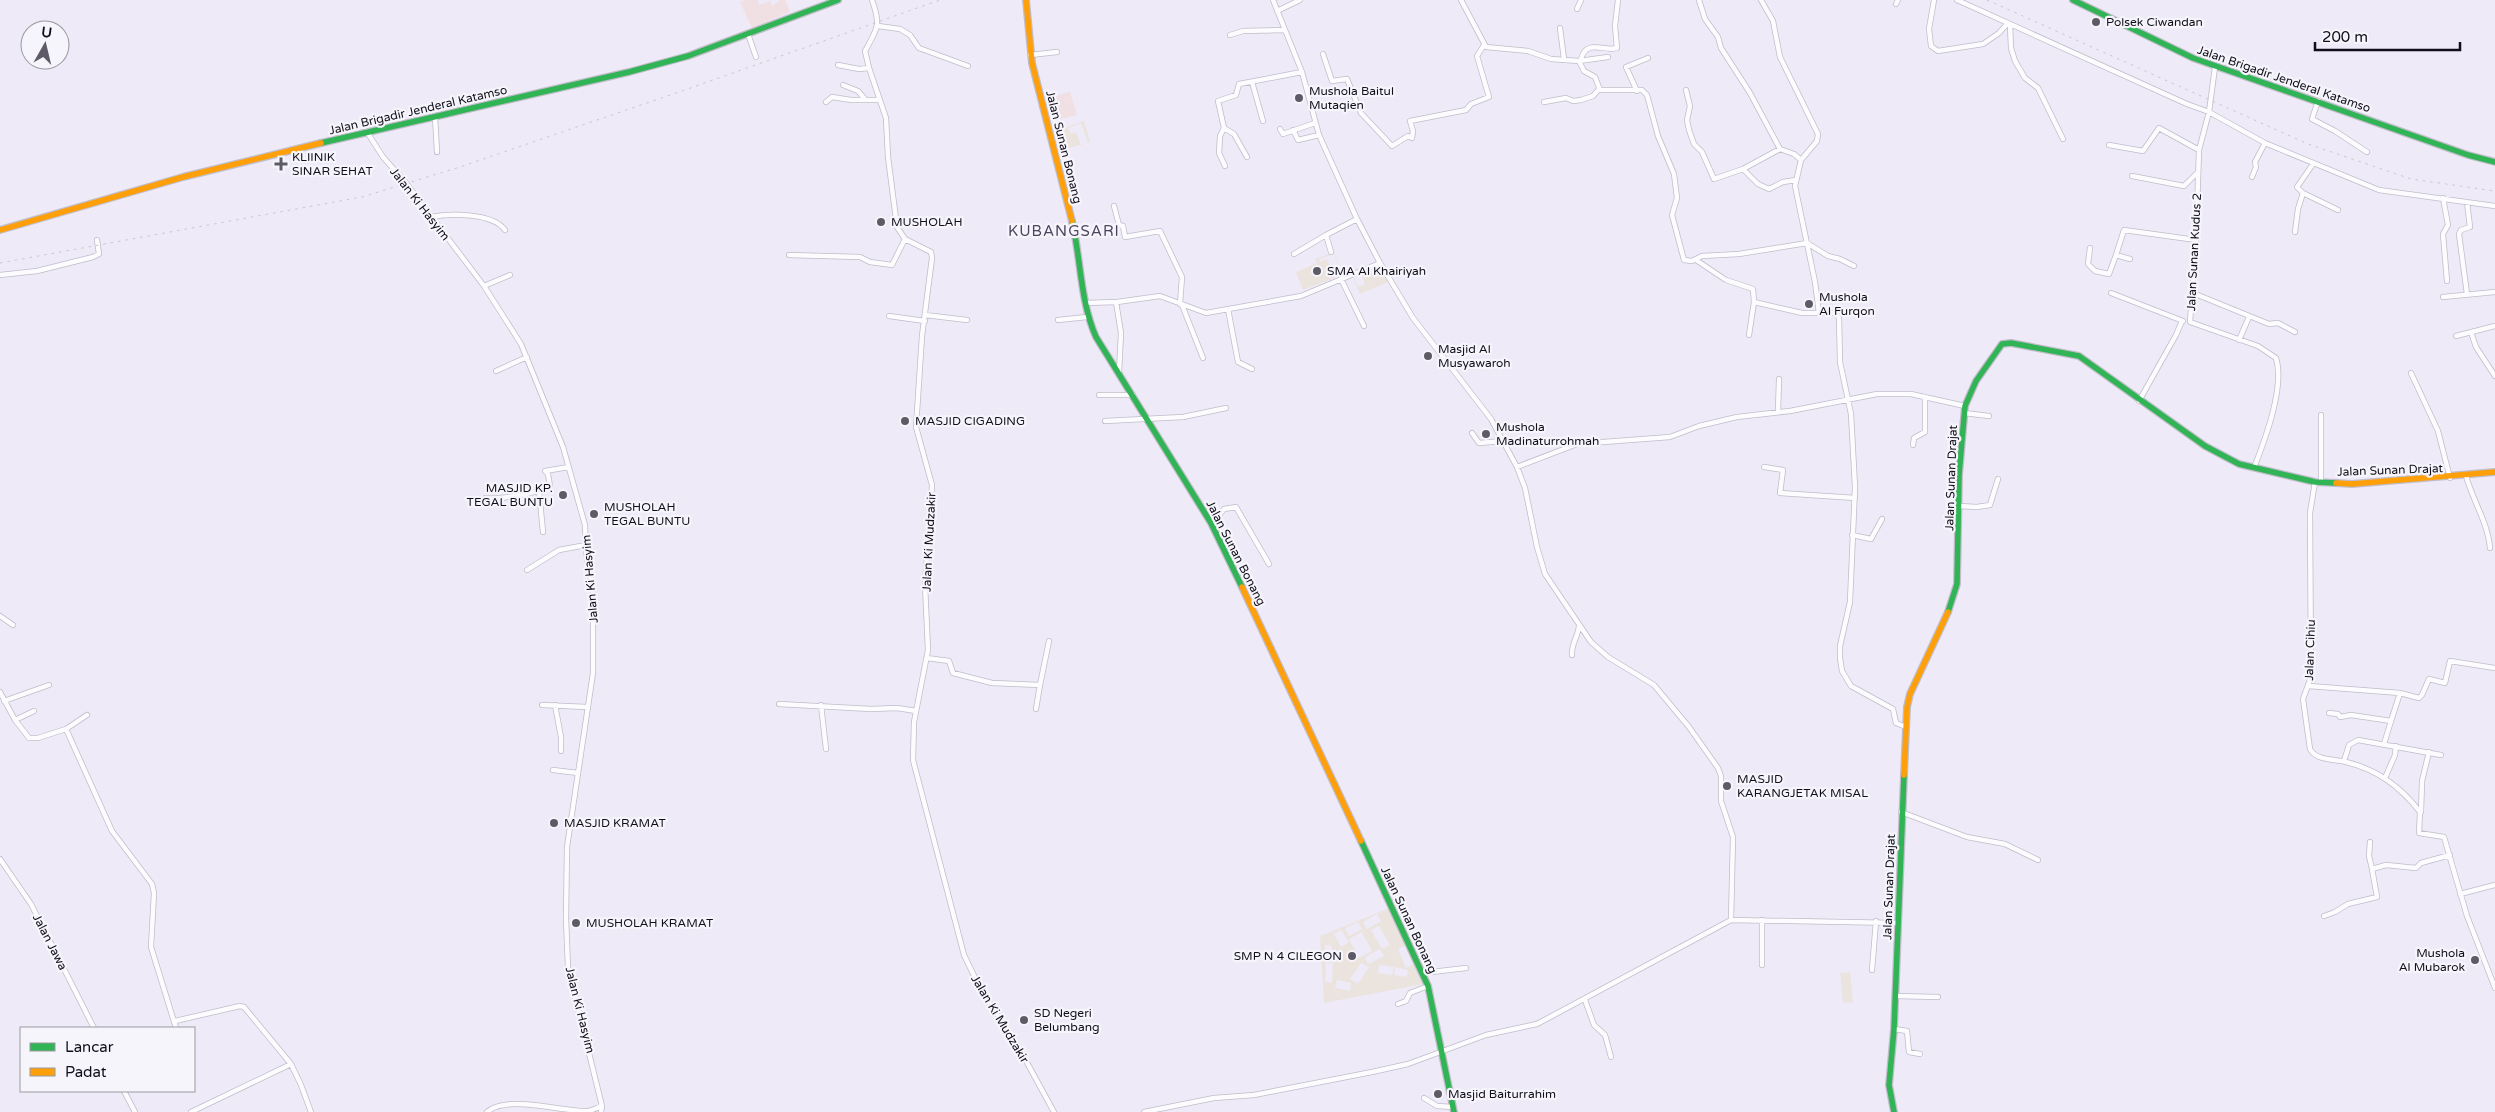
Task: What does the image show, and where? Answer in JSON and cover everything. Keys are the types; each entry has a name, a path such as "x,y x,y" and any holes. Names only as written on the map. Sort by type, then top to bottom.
{"main road":[{"name":"Jalan Brigadir Jenderal Katamso","path":"0,230 184,177 367,132 629,72 688,56 838,0"},
{"name":"Jalan Sunan Bonang","path":"1026,0 1030,54 1078,246 1087,317 1096,337 1134,395 1146,418 1212,524 1298,702 1428,986 1454,1109"},
{"name":"Jalan Brigadir Jenderal Katamso","path":"2073,0 2162,45 2215,67 2495,162"},
{"name":"Jalan Sunan Drajat","path":"1894,1112 1889,1085 1896,996 1901,812 1910,694 1938,637 1957,584 1959,475 1965,410 1980,374 1998,348 2007,343 2073,354 2220,455 2254,468 2318,482 2352,484 2450,478 2495,472"}],"street":[{"path":"789,255 860,257 870,262 892,265 905,239 897,227 888,157 887,125 869,68 866,50 879,21 872,0"},
{"path":"1273,0 1302,72 1319,135 1357,219 1380,263 1413,318 1491,419 1517,467 1525,488 1537,547 1546,574 1590,642 1608,657 1654,685 1689,727 1718,768 1721,776 1721,801 1733,837 1731,920"},
{"path":"1277,11 1300,0"},
{"path":"1461,0 1484,45"},
{"path":"1577,10 1581,0"},
{"path":"1544,102 1566,98 1573,101 1593,96 1598,89 1595,77 1584,71 1580,60 1582,53 1589,48 1599,46 1617,48 1615,26 1618,0"},
{"path":"1699,0 1705,19 1718,38 1721,48 1750,92 1780,149 1801,160"},
{"path":"1761,0 1773,21 1780,56 1818,134 1817,141 1801,160 1796,180 1796,191 1819,313"},
{"path":"1934,0 1930,39 1931,46 1938,51 1983,44 2000,33 2008,25"},
{"path":"1957,0 2008,25 2209,112 2265,143 2380,190 2403,195 2443,198 2495,206"},
{"path":"2008,25 2015,61 2025,78 2038,88 2063,139"},
{"path":"878,26 900,29 910,35 919,48 968,66"},
{"path":"1560,28 1564,60"},
{"path":"1230,35 1243,31 1285,30"},
{"path":"748,34 756,57"},
{"path":"1323,54 1332,81 1347,79 1361,113 1394,146 1408,136 1412,138 1413,131 1409,122 1466,110 1471,104 1489,97 1477,56 1484,45"},
{"path":"1484,45 1528,51 1546,58 1564,60 1608,57"},
{"path":"2064,49 2065,56"},
{"path":"1030,54 1057,52"},
{"path":"1637,90 1626,66 1648,58"},
{"path":"838,65 859,69 869,68"},
{"name":"Jalan Sunan Kudus 2","path":"2215,67 2209,112 2199,150 2196,240 2190,322 2239,340 2270,353 2276,358 2278,363 2274,401 2266,434 2254,468"},
{"path":"1225,166 1219,152 1219,142 1224,128 1218,101 1236,95 1239,84 1302,72"},
{"path":"1252,82 1264,121"},
{"path":"843,85 858,91 864,98"},
{"path":"1598,89 1642,90 1647,94 1658,136 1674,174 1677,198 1672,215 1684,260 1696,260 1702,256 1738,254 1807,243 1828,256 1840,259 1854,266"},
{"path":"1686,90 1690,106 1689,130 1694,144 1702,152 1713,178 1743,169 1780,149"},
{"path":"826,102 832,97 852,100 864,98 880,100"},
{"path":"2318,101 2312,119 2335,131 2367,152"},
{"path":"435,116 437,152"},
{"path":"1280,129 1283,134 1315,123"},
{"path":"1224,128 1234,134 1247,157"},
{"path":"2109,145 2143,151 2159,128 2199,150"},
{"path":"1293,130 1298,140 1319,135"},
{"name":"Jalan Ki Hasyim","path":"367,132 383,157 406,183 484,286 527,357 569,467 576,499 585,525 592,586 594,626 593,673 567,847 567,959 602,1106 601,1112"},
{"path":"2252,177 2256,167 2254,162 2265,143"},
{"path":"2314,164 2297,187 2303,193 2338,210"},
{"path":"1743,169 1758,184 1769,189 1783,182 1796,180"},
{"path":"2132,176 2184,186 2198,172"},
{"path":"2295,232 2298,209 2303,193"},
{"path":"2443,198 2448,225 2443,234 2447,281"},
{"path":"2467,202 2470,227 2461,230 2459,234 2467,294"},
{"path":"1114,206 1118,225 1123,226 1125,237 1160,231 1182,277 1181,304 1203,358"},
{"path":"431,217 457,215 495,220 505,230"},
{"path":"1294,254 1357,219"},
{"path":"2090,248 2088,264 2095,271 2109,274 2124,230 2196,240"},
{"path":"1326,235 1331,252"},
{"name":"Jalan Ki Mudzakir","path":"905,239 932,255 916,427 932,485 925,585 928,629 927,658 912,735 916,772 964,955 980,988 1018,1048 1054,1112"},
{"path":"0,275 37,270 93,257 99,254 97,240"},
{"path":"2116,255 2130,259"},
{"path":"1696,260 1726,280 1753,289 1754,302 1749,335"},
{"path":"1085,303 1116,302 1153,296 1201,312 1228,309 1301,296 1380,263"},
{"path":"484,286 510,275"},
{"path":"1341,279 1364,326"},
{"path":"2193,292 2269,324 2278,323 2294,332"},
{"path":"2443,297 2495,292"},
{"path":"2111,293 2182,321 2190,322"},
{"path":"1116,302 1121,333 1118,372"},
{"path":"1754,302 1808,314 1836,313 1838,316 1840,362 1848,398 1853,437 1855,498 1850,602 1840,646 1842,671 1851,686 1890,707 1895,714 1896,723 1906,727"},
{"path":"1228,309 1238,362 1252,369"},
{"path":"925,315 967,320"},
{"path":"889,316 925,321"},
{"path":"2239,340 2249,316"},
{"path":"1058,320 1087,317"},
{"path":"2140,401 2182,321"},
{"path":"2456,336 2495,326"},
{"path":"2471,332 2476,347 2495,376"},
{"path":"496,371 527,357"},
{"path":"2411,373 2438,431 2450,478"},
{"path":"1778,412 1779,379"},
{"path":"1517,467 1577,444 1670,437 1716,421 1778,412 1848,398 1892,393 1925,397 1988,416"},
{"path":"1099,395 1134,395"},
{"path":"1913,446 1914,438 1925,432 1925,397"},
{"path":"1105,421 1183,416 1226,408"},
{"name":"Jalan Cihiu","path":"2321,416 2318,482 2310,513 2312,638 2309,686 2303,699 2310,751 2318,756 2344,761 2385,778 2413,803 2420,814 2419,833 2444,837 2460,894 2495,988"},
{"path":"1472,433 1479,442 1503,441"},
{"path":"1764,466 1783,470 1780,493 1855,498"},
{"path":"485,498 539,491 550,486 546,471 569,467"},
{"path":"2466,476 2473,499 2488,529 2490,548"},
{"path":"1959,506 1978,508 1990,505 1998,479"},
{"path":"539,491 542,532"},
{"path":"1212,524 1224,509 1236,507 1269,564"},
{"path":"1852,534 1871,538 1882,519"},
{"path":"527,570 559,550 586,546"},
{"path":"0,616 13,625"},
{"path":"1572,655 1572,646 1578,637 1579,626"},
{"path":"1036,709 1049,641"},
{"path":"927,658 949,661 952,673 985,682 1040,685"},
{"path":"2309,686 2400,693 2419,698 2429,679 2445,683 2450,661 2495,668"},
{"path":"4,701 49,686"},
{"path":"0,692 15,720 26,735 32,739 66,729 87,716"},
{"path":"2384,744 2400,693"},
{"path":"779,704 821,705 871,710 897,708 916,712"},
{"path":"542,705 587,707"},
{"path":"555,705 561,737 560,751"},
{"path":"821,705 826,749"},
{"path":"15,720 34,711"},
{"path":"2328,713 2338,714 2340,718 2351,716 2391,721"},
{"path":"66,729 94,796 112,831 153,886 151,946 176,1027"},
{"path":"2344,761 2349,745 2354,741 2384,744 2441,755"},
{"path":"2385,778 2395,755 2396,746"},
{"path":"2420,814 2422,781 2429,752"},
{"path":"553,770 578,773"},
{"path":"1901,812 1967,837 2005,844 2038,860"},
{"path":"2324,916 2348,904 2378,897 2369,856 2370,842"},
{"path":"2372,869 2386,865 2416,868 2421,863 2450,855"},
{"name":"Jalan Jawa","path":"0,859 31,904 93,1027"},
{"path":"2460,894 2495,885"},
{"path":"1144,1112 1214,1098 1254,1095 1408,1064 1486,1035 1537,1024 1585,1000 1731,920 1876,921 1898,923"},
{"path":"1762,920 1762,965"},
{"path":"1872,970 1876,921"},
{"path":"1423,973 1466,968"},
{"path":"1398,1004 1406,1001 1410,993 1428,986"},
{"path":"1896,996 1938,997"},
{"path":"1585,1000 1590,1017 1605,1035 1611,1057"},
{"path":"175,1021 242,1006 291,1064 302,1085 311,1112"},
{"path":"1894,1029 1907,1031 1909,1052 1920,1054"},
{"path":"191,1112 291,1064"},
{"path":"125,1092 135,1112"},
{"path":"1424,1098 1437,1106 1454,1109"},
{"path":"487,1112 497,1106 525,1104 588,1111 602,1106"}],"shaded area":[{"path":"758,0 759,5 773,0 770,2 772,6 780,0 785,0 790,12 752,28 740,2"},
{"path":"1070,92 1077,115 1049,122 1045,103 1050,121 1054,119 1049,99 1044,99"},
{"path":"1084,121 1090,142 1084,144 1088,142 1081,123 1068,128 1071,134 1076,132 1081,145 1057,151 1053,132","holes":["1062,131 1067,148 1059,150 1055,133"]},
{"name":"SMA Al Khairiyah","path":"1334,252 1342,275 1303,290 1296,272 1317,263 1315,259","holes":["1334,254 1341,273 1330,277 1327,271 1331,269 1327,259 1320,262 1319,259"]},
{"path":"1378,264 1388,282 1360,294 1352,274","holes":["1374,266 1376,271 1362,277 1365,284 1358,287 1353,274"]},
{"name":"SMP N 4 CILEGON","path":"1390,908 1423,984 1324,1003 1320,936","holes":["1377,914 1381,921 1367,929 1363,922","1358,922 1362,929 1349,936 1345,928","1379,926 1390,945 1382,949 1371,930","1341,930 1349,942 1341,947 1334,934","1362,932 1372,951 1359,958 1349,939","1325,945 1332,946 1332,959 1324,958","1405,946 1413,965 1406,968 1398,949","1380,949 1384,956 1368,964 1365,957","1326,963 1333,963 1332,983 1325,982","1361,963 1369,967 1358,984 1350,979","1379,965 1394,967 1392,975 1378,973","1395,967 1408,970 1407,977 1394,975","1337,980 1351,983 1350,991 1335,988"]},
{"path":"1850,972 1853,1002 1843,1003 1840,973"}],"railway":[{"path":"0,263 362,197 460,167 940,0"},
{"path":"1987,0 2308,144 2411,179 2495,191"}],"traffic: fast":[{"path":"321,143 629,72 688,56 838,0"},
{"path":"2073,0 2193,58 2468,155 2495,162"},
{"path":"1072,221 1087,309 1096,337 1211,523 1242,587"},
{"path":"1948,612 1957,584 1959,475 1965,406 1976,381 2002,344 2011,343 2079,356 2205,446 2239,464 2315,482 2336,483"},
{"path":"1894,1112 1889,1085 1894,1029 1904,775"},
{"path":"1361,841 1428,986 1454,1112"}],"traffic: slow":[{"path":"1026,0 1032,63 1072,221"},
{"path":"0,230 183,177 321,143"},
{"path":"2336,483 2352,484 2495,472"},
{"path":"1242,587 1361,841"},
{"path":"1904,775 1907,707 1910,694 1948,612"}],"place":[{"name":"Polsek Ciwandan","path":"2096,22"},
{"name":"Mushola Baitul Mutaqien","path":"1299,98"},
{"name":"KLIINIK SINAR SEHAT","path":"281,164"},
{"name":"MUSHOLAH","path":"881,222"},
{"name":"SMA Al Khairiyah","path":"1317,271"},
{"name":"Mushola Al Furqon","path":"1809,304"},
{"name":"Masjid Al Musyawaroh","path":"1428,356"},
{"name":"MASJID CIGADING","path":"905,421"},
{"name":"Mushola Madinaturrohmah","path":"1486,434"},
{"name":"MASJID KP. TEGAL BUNTU","path":"563,495"},
{"name":"MUSHOLAH TEGAL BUNTU","path":"594,514"},
{"name":"MASJID KARANGJETAK MISAL","path":"1727,786"},
{"name":"MASJID KRAMAT","path":"554,823"},
{"name":"MUSHOLAH KRAMAT","path":"576,923"},
{"name":"SMP N 4 CILEGON","path":"1352,956"},
{"name":"Mushola Al Mubarok","path":"2475,960"},
{"name":"SD Negeri Belumbang","path":"1024,1020"},
{"name":"Masjid Baiturrahim","path":"1438,1094"}],"district":[{"name":"KUBANGSARI","path":"1064,231"}]}
